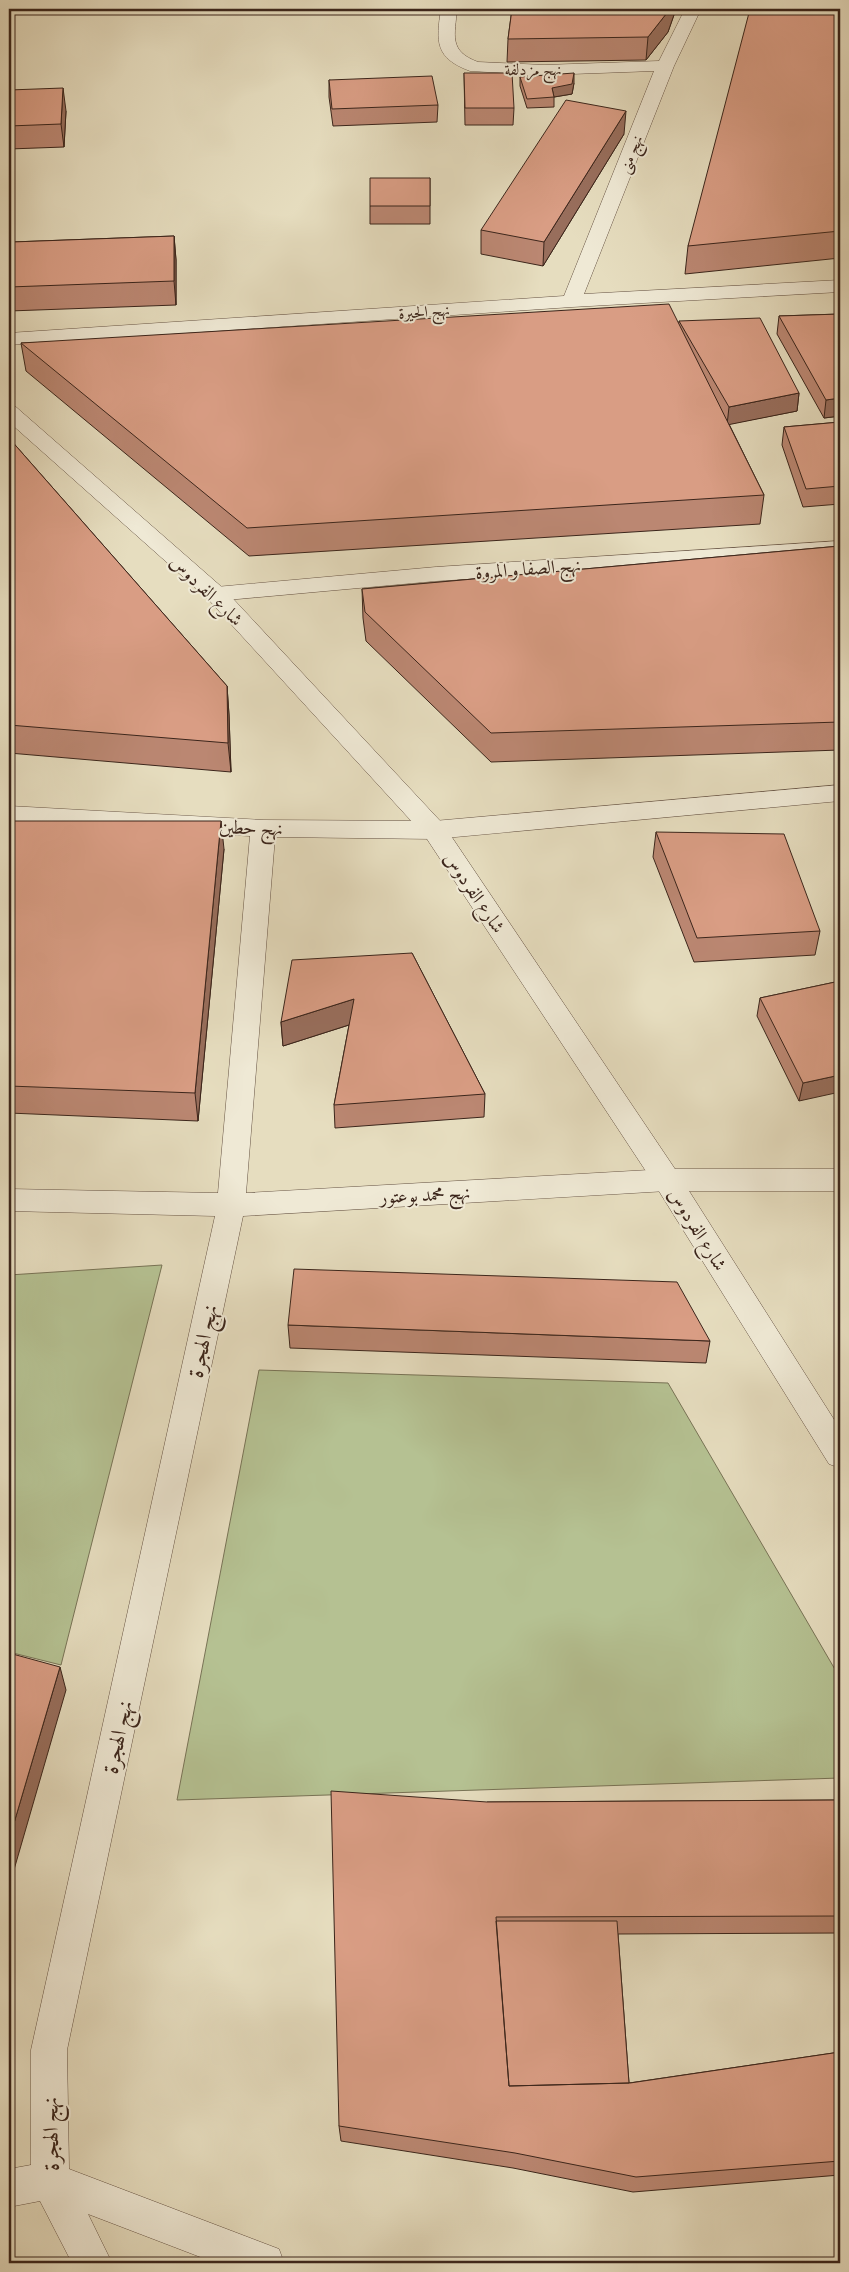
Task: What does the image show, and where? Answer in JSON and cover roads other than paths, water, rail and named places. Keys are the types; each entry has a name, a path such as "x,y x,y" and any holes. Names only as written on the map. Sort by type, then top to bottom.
{"street":[{"name":"نهج مزدلفة","path":"449,9 446,42 449,51 465,63 476,67 544,70 665,66"},
{"name":"نهج منى","path":"572,301 665,66 693,9"},
{"name":"نهج الحيرة","path":"9,339 572,301 840,286"},
{"name":"شارع الفردوس","path":"9,411 216,594 434,830 667,1180 840,1455"},
{"name":"نهج الصفا و المروة","path":"216,594 436,574 840,548"},
{"name":"نهج حطين","path":"9,814 263,828 434,830 840,793"},
{"name":"نهج الهجرة","path":"93,2263 50,2181 49,2050 231,1205 263,828"},
{"name":"نهج محمد بوعتور","path":"9,1200 231,1205 667,1180 840,1180"},
{"path":"9,2188 50,2181 265,2263"}]}
